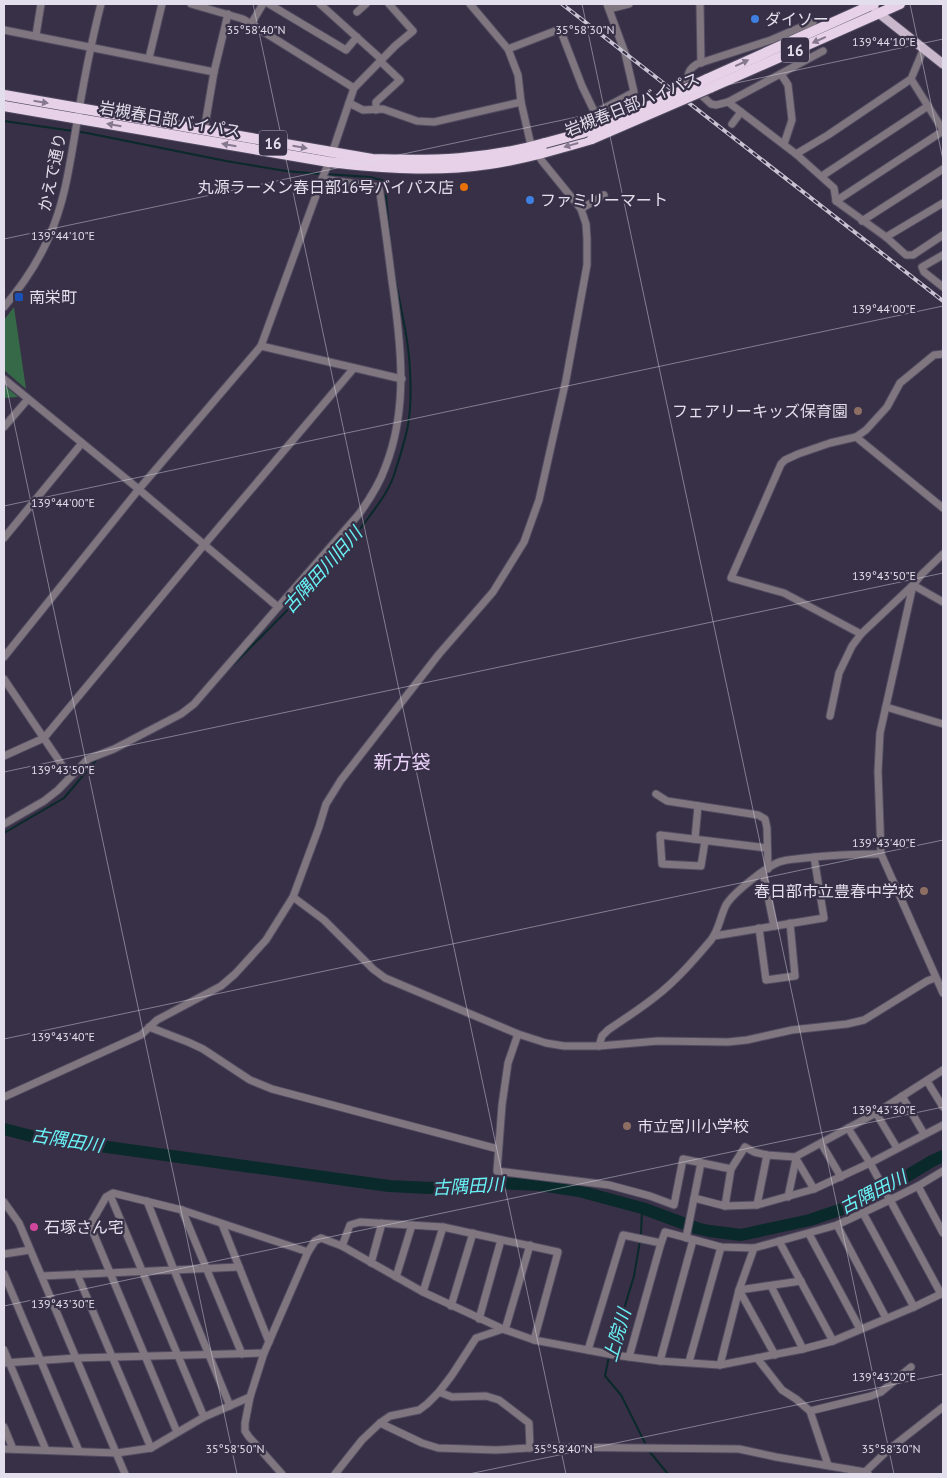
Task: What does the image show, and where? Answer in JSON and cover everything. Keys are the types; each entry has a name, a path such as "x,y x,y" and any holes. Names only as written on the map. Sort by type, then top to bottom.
{"highway":[{"name":"岩槻春日部バイパス","path":"4,96 78,113 330,157 414,160 460,159 535,150 592,139 872,7 900,4"},
{"name":"岩槻春日部バイパス","path":"4,106 78,113 204,130 330,157"}],"main road":[{"path":"872,7 943,64"}],"street":[{"path":"36,35 41,4"},
{"name":"かえで通り","path":"4,307 36,262 50,236 60,210 90,46 101,4"},
{"path":"148,58 162,4"},
{"path":"191,4 243,19 354,88"},
{"path":"251,24 263,4"},
{"path":"268,4 346,50 357,37"},
{"path":"320,4 357,37 400,80 376,102 376,110"},
{"path":"357,12 366,4"},
{"path":"4,657 138,489 261,346 354,88 380,60 413,31 389,4"},
{"path":"4,1097 141,1036 157,1020 221,986 235,974 266,940 294,897 326,804 341,780 439,654 493,592 526,537 539,500 566,380 586,265 588,239 581,209 530,141 521,102 518,75 508,49 470,4"},
{"path":"508,49 560,29 595,114 634,92 625,53 608,6 629,4"},
{"path":"700,4 701,63"},
{"path":"204,130 214,72 228,14"},
{"path":"813,22 771,40 701,63 691,68 687,82 711,104 716,105 728,102 823,51"},
{"path":"4,30 214,72"},
{"path":"796,154 828,135 911,79 924,48"},
{"path":"781,74 788,85 792,120 784,144"},
{"path":"836,201 943,130 911,79"},
{"path":"349,104 362,110 383,109 416,121 434,122 521,102"},
{"path":"728,102 784,144 822,176 834,188 836,201 886,237 906,255 913,254 943,235"},
{"path":"822,176 928,106"},
{"path":"732,124 741,112"},
{"path":"862,220 942,172"},
{"path":"4,824 44,801 88,759 114,749 181,714 194,704 359,514 385,469 400,409 402,379 399,328 379,187 322,179"},
{"path":"581,209 604,195"},
{"path":"886,237 943,203"},
{"path":"943,255 922,267 924,272 943,287"},
{"path":"261,346 402,379"},
{"path":"861,634 784,593 731,578 781,464 798,454 830,443 856,437 866,430 887,407 900,383 934,355 943,354"},
{"path":"4,756 44,738 354,368"},
{"path":"4,379 278,607"},
{"path":"4,427 28,399"},
{"path":"856,437 943,508"},
{"path":"4,538 82,443"},
{"path":"830,716 839,673 852,646 861,634 943,554"},
{"path":"913,585 943,602"},
{"path":"913,585 880,733 878,771 881,854 943,993"},
{"path":"4,679 70,777"},
{"path":"886,707 943,724"},
{"path":"656,794 666,801 758,815 765,819 768,848 766,871 774,926"},
{"path":"695,839 698,806"},
{"path":"705,840 701,866 662,864 660,835 705,840 768,848"},
{"path":"599,1046 602,1036 608,1030 654,998 674,981 714,936 728,903 740,890 779,862 842,854 881,854"},
{"path":"714,936 824,918 814,857"},
{"path":"294,897 324,920 373,969 385,978 518,1034 564,1046 599,1046 658,1041 728,1042 747,1040 792,1030 847,1024 864,1020 935,978"},
{"path":"760,928 766,980 795,976 790,923"},
{"path":"149,1027 203,1049 250,1080 272,1090 498,1149"},
{"path":"518,1034 508,1063 502,1105 497,1171 609,1185 650,1196 674,1205 683,1159 731,1169"},
{"path":"725,1206 731,1169 745,1146 754,1152 795,1158 876,1112 943,1070"},
{"path":"928,1081 943,1107"},
{"path":"902,1096 924,1134"},
{"path":"876,1112 897,1148"},
{"path":"694,1198 725,1206 757,1205 788,1197 814,1189 841,1177 943,1125"},
{"path":"282,1474 249,1437 245,1431 245,1424 250,1397 264,1353 308,1252 315,1241 321,1238 342,1246 423,1292 504,1330 534,1340 660,1361 720,1365 833,1341 914,1307 942,1293 890,1198 848,1128"},
{"path":"821,1143 841,1177"},
{"path":"757,1205 767,1155"},
{"path":"795,1158 814,1189"},
{"path":"788,1197 795,1158"},
{"path":"660,1361 690,1239 694,1198 701,1163"},
{"path":"629,1357 665,1232 721,1247 754,1248 837,1225 918,1186 943,1171"},
{"path":"918,1186 943,1233"},
{"path":"177,1432 90,1226 106,1197 113,1193 182,1210 308,1252"},
{"path":"110,1195 204,1417"},
{"path":"147,1201 230,1406"},
{"path":"4,1202 19,1223 125,1474"},
{"path":"182,1210 242,1354"},
{"path":"863,1213 914,1307"},
{"path":"342,1246 350,1225 360,1222 443,1227 558,1252 534,1340"},
{"path":"371,1263 382,1223"},
{"path":"222,1224 269,1342"},
{"path":"396,1278 412,1225"},
{"path":"837,1225 886,1318"},
{"path":"423,1292 443,1227"},
{"path":"451,1306 473,1233"},
{"path":"588,1350 623,1234 661,1243"},
{"path":"808,1234 860,1329"},
{"path":"479,1319 502,1240"},
{"path":"779,1241 833,1341"},
{"path":"504,1330 530,1245"},
{"path":"689,1362 721,1247"},
{"path":"720,1365 740,1290 754,1248"},
{"path":"4,1254 30,1250"},
{"path":"42,1276 239,1267"},
{"path":"4,1274 79,1451"},
{"path":"77,1274 151,1448"},
{"path":"740,1290 800,1280"},
{"path":"771,1286 803,1348"},
{"path":"740,1290 775,1354"},
{"path":"334,1474 362,1440 380,1423 390,1416 419,1410 427,1404 439,1392 476,1338 504,1330"},
{"path":"4,1350 6,1363 46,1450"},
{"path":"6,1363 112,1356 264,1353"},
{"path":"756,1358 782,1390 796,1398 810,1411 828,1465"},
{"path":"810,1411 871,1396 880,1392 912,1367"},
{"path":"439,1392 452,1397 486,1396 499,1400 529,1423 530,1448"},
{"path":"4,1449 117,1453 151,1448 204,1417 250,1397"},
{"path":"380,1423 422,1443 438,1448 496,1450 530,1448 738,1449 776,1458 828,1465 866,1473 887,1451 943,1407"},
{"path":"4,1427 13,1449"}],"green space":[{"path":"14,307 26,389 4,370 4,320"},
{"path":"4,385 18,397 4,398"}],"waterway":[{"path":"4,121 87,133 226,161 286,171 320,174"},
{"name":"古隅田川旧川","path":"233,665 321,575 369,517 384,496 393,478 408,425 411,398 409,360 393,266 385,181 370,177 325,174"},
{"name":"古隅田川旧川","path":"4,833 64,798 98,758"},
{"name":"古隅田川","path":"4,1129 35,1137 389,1186 430,1188 479,1182 540,1185 579,1191 642,1208 696,1228 741,1235 810,1220 848,1207 943,1156"},
{"name":"上院川","path":"641,1236 642,1208"},
{"name":"上院川","path":"611,1352 634,1276 640,1241"},
{"name":"上院川","path":"609,1356 605,1376 621,1395 647,1447"},
{"name":"上院川","path":"649,1451 668,1474"}],"railway":[{"path":"562,4 943,301"}],"place":[{"name":"ダイソー","path":"755,19"},
{"name":"丸源ラーメン春日部16号バイパス店","path":"464,187"},
{"name":"ファミリーマート","path":"530,200"},
{"name":"南栄町","path":"19,297"},
{"name":"フェアリーキッズ保育園","path":"858,411"},
{"name":"春日部市立豊春中学校","path":"924,891"},
{"name":"市立宮川小学校","path":"627,1126"},
{"name":"石塚さん宅","path":"34,1227"}],"district":[{"name":"新方袋","path":"402,762"}]}
